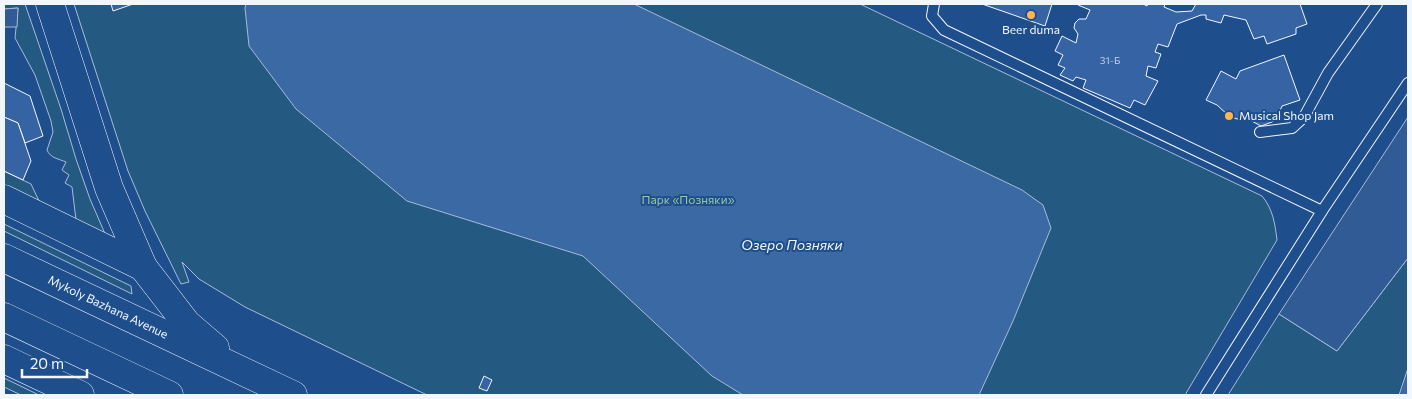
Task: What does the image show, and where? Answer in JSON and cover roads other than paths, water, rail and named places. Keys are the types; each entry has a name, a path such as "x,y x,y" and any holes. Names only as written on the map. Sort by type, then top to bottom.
{"main road":[{"path":"50,4 109,188 142,267 187,324 242,371"},
{"path":"4,199 142,267"},
{"name":"Mykoly Bazhana Avenue","path":"4,258 292,395"},
{"path":"4,317 169,395"},
{"path":"4,359 80,395"}],"lane":[{"path":"934,4 932,16 944,30 1322,211"},
{"path":"1260,132 1292,128 1304,117 1328,73 1377,4"},
{"path":"1206,395 1322,211 1408,83"}],"water":[{"name":"Озеро Позняки","path":"246,4 634,4 1022,190 1043,205 1051,228 1013,321 979,395 743,395 712,376 583,256 407,201 296,109 249,46"},
{"path":"1408,368 1408,395 1399,395"}],"place":[{"name":"Beer duma","path":"1031,15"},
{"name":"Musical Shop Jam","path":"1229,116"}],"park label":[{"name":"Парк «Позняки»","path":"688,200"}]}
